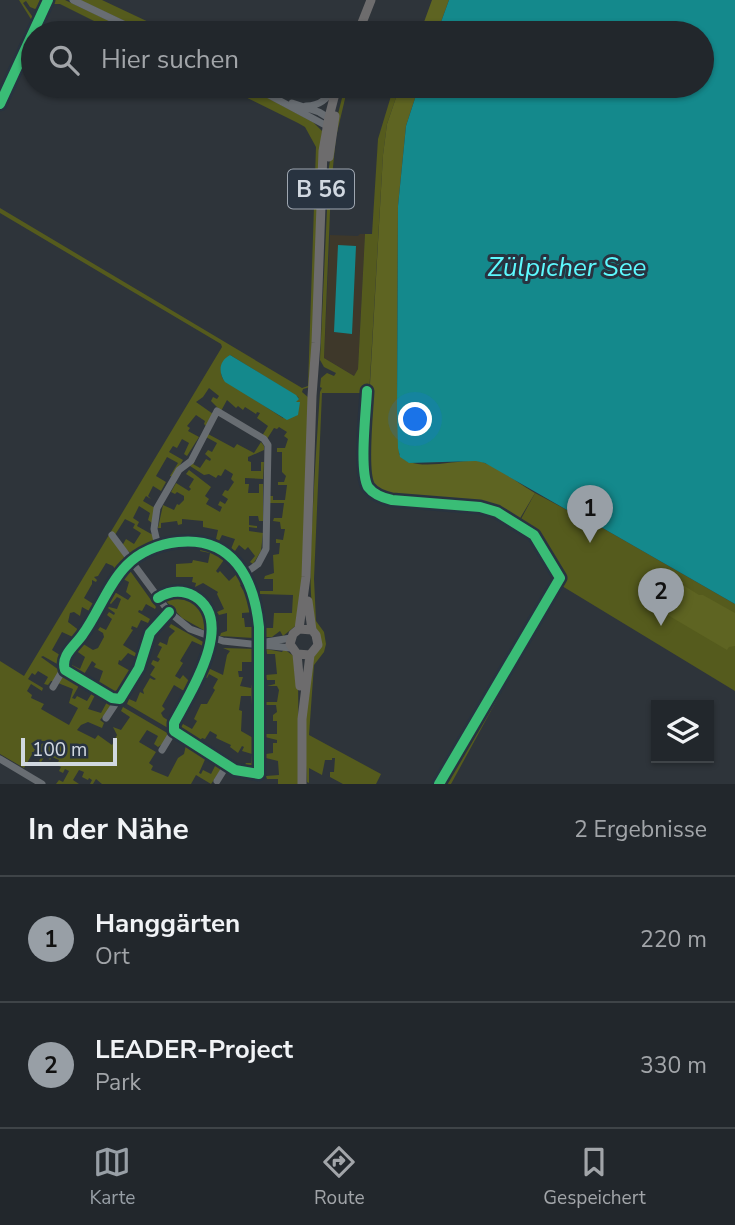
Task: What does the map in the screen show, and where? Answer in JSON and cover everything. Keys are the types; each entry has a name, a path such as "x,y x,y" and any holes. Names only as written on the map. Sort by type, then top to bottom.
{"main road":[{"path":"363,21 371,0"},
{"name":"B 56","path":"299,628 306,577 311,460 318,390 316,343 322,168 334,98"},
{"name":"B 56","path":"330,122 339,98"},
{"name":"B 56","path":"302,719 310,655 317,648 318,642 312,630 306,577"},
{"path":"310,655 293,646 299,628 312,630"},
{"name":"B 56","path":"293,646 300,666 302,784"}],"street":[{"path":"73,0 117,21"},
{"path":"277,98 330,122"},
{"name":"B 56","path":"305,106 316,105 326,98"},
{"path":"281,100 305,106 330,122"},
{"path":"158,546 154,525 157,508 179,470 191,461 217,411 264,439 268,445 266,549 258,564 244,574"},
{"path":"113,535 169,612 190,629 230,642 293,646"},
{"path":"53,687 64,668 64,660 76,641 81,638 99,604 124,568 158,546 185,541 209,544 227,553 244,574 256,605 260,784"},
{"path":"158,598 168,592 180,591 200,601 211,618 211,638 205,661 174,723 174,730 162,750"},
{"path":"106,718 118,699 124,695 139,668 150,633 169,612"},
{"path":"64,668 118,699"},
{"path":"174,730 177,735 239,772 259,774"},
{"path":"0,760 42,784"},
{"path":"218,781 227,765"}],"shaded area":[{"path":"365,234 358,369 354,376 324,358 330,235"}],"green space":[{"path":"19,0 43,0 35,9 26,1 23,3 34,19 32,21"},
{"path":"51,0 65,0 110,21 94,21 60,4 53,4 40,21"},
{"path":"80,0 102,0 147,21 125,21"},
{"path":"432,0 449,0 441,21 424,21"},
{"path":"21,52 21,65 0,110 0,97"},
{"path":"247,98 268,98 313,122 322,131 310,387 302,392 309,398 299,623 283,636 280,631 272,637 261,637 261,628 273,628 274,613 292,613 293,595 260,594 260,591 273,591 273,579 264,579 274,573 273,555 279,554 280,543 276,543 276,539 283,540 285,529 281,529 280,522 273,521 274,518 282,518 284,503 270,503 270,496 273,496 273,500 285,500 287,485 278,485 278,482 284,482 286,476 282,472 282,452 277,452 277,448 285,448 288,439 284,436 287,432 279,427 274,428 267,439 262,436 268,426 257,418 260,413 256,414 245,407 243,410 238,406 236,408 227,400 221,411 211,401 213,397 217,399 219,396 209,388 196,402 213,414 206,426 205,421 196,415 187,426 190,428 188,431 199,437 187,456 184,454 189,443 182,439 177,448 173,446 169,452 183,460 173,477 170,476 178,463 167,457 156,476 166,482 161,491 153,486 148,496 151,499 146,496 143,501 155,508 152,523 148,520 150,513 139,506 133,518 139,522 137,526 153,535 154,542 133,555 122,546 126,539 134,544 141,533 133,528 135,524 125,519 113,538 124,555 121,566 117,572 113,566 106,563 98,576 94,577 96,582 92,580 84,598 95,605 91,612 82,607 80,616 74,612 70,613 68,622 80,631 75,638 62,632 52,650 63,657 59,665 41,657 59,670 54,681 48,685 44,684 48,677 38,671 35,675 32,673 28,679 43,688 42,691 31,684 27,691 32,695 31,698 44,704 41,709 69,725 78,708 69,703 73,689 58,683 66,673 81,682 72,698 77,696 87,701 92,693 95,695 88,709 101,713 107,702 101,698 103,694 112,700 113,704 100,720 104,723 102,728 88,722 77,730 95,739 98,735 112,745 117,735 113,727 121,730 130,717 121,711 123,707 169,734 158,747 154,744 158,736 147,730 139,742 156,752 149,763 153,766 151,770 168,777 178,758 184,754 186,745 179,741 181,739 207,755 199,773 203,770 211,774 217,762 223,767 211,784 196,775 191,784 102,784 96,779 90,784 92,780 82,777 84,772 79,770 73,780 79,784 56,784 59,780 63,782 69,771 59,771 59,760 52,757 50,760 46,755 39,761 43,754 37,751 39,747 37,746 24,768 0,754 0,661 24,676 222,347 0,213 0,208 302,388 308,386 316,147 305,127","holes":["230,355 299,399 283,418 223,379 221,374"]},
{"path":"342,98 345,98 336,137 331,187 324,358 354,376 358,369 365,234 372,234 378,139 390,98 396,98 387,124 383,155 365,464 393,498 480,504 521,519 535,493 573,511 735,604 735,691 562,586 451,784 432,784 554,577 537,548 507,520 482,512 399,505 382,501 368,492 361,480 365,393 322,393 314,579 316,621 324,632 326,644 324,652 314,665 309,735 381,774 376,784 343,784 330,777 330,772 334,772 335,758 332,758 325,760 322,775 309,768 309,783 307,782 304,732 311,659 320,649 313,619 310,573 320,387 321,378 327,373 334,376 336,373 324,367 320,360 329,167"},
{"path":"396,98 415,98 406,126 398,206 399,454 413,463 478,461 499,470 535,493 519,520 480,504 407,500 380,493 370,486 367,479 366,454 387,124"},
{"path":"208,434 234,448 237,444 254,453 261,442 264,446 264,450 248,457 251,471 261,471 261,462 264,462 263,479 245,478 245,484 249,484 248,493 259,493 259,484 263,484 263,521 259,521 258,516 249,516 249,525 257,528 249,527 249,531 263,533 261,551 253,564 250,562 255,556 248,547 245,550 239,545 235,551 231,549 235,539 222,535 219,541 216,539 218,530 203,527 203,521 182,519 182,524 178,525 177,521 161,523 161,528 158,528 163,505 174,510 177,504 184,500 184,496 171,492 176,483 189,491 191,489 189,487 194,479 186,474 189,470 211,487 205,496 209,499 206,504 220,512 220,501 225,504 228,499 222,495 234,482 231,479 233,474 225,469 221,476 216,478 209,474 204,475 190,466 193,459 193,464 200,468 206,459 210,461 205,454 208,450 212,452 217,443 206,437"},
{"path":"202,546 226,557 216,571 218,573 220,571 229,581 240,571 246,581 240,585 243,590 249,587 255,612 242,613 242,618 245,627 256,627 256,637 220,636 227,631 227,613 219,615 217,612 224,609 218,592 203,583 195,587 193,577 176,577 176,564 192,563 193,560 208,563 210,553 200,551"},
{"path":"128,568 156,607 155,609 146,604 142,611 138,612 150,619 148,623 141,620 137,628 132,626 133,630 123,645 139,655 138,658 128,653 119,660 118,664 132,672 121,692 117,690 114,694 98,685 103,671 94,667 96,664 92,661 83,676 70,669 72,665 80,669 85,657 75,650 80,642 93,650 98,648 104,637 98,630 100,627 106,630 112,619 107,615 109,612 114,615 115,613 108,608 117,609 121,599 117,597 111,604 107,601 113,591 128,600 131,596 126,592 129,582 121,578 115,585"},
{"path":"662,585 675,589 683,585 735,613 735,646 727,650 649,604 648,597"},
{"path":"178,593 202,607 207,617 209,633 182,618 164,599"},
{"path":"171,624 205,643 203,646 192,641 180,661 183,663 175,676 180,679 183,675 189,681 195,670 198,672 184,700 180,698 184,691 174,685 162,706 165,709 161,713 163,717 169,721 173,714 175,716 168,728 127,704 129,699 136,702 140,692 144,694 143,690 150,678 156,679 150,675 155,667 151,664 153,660 158,662 160,659 157,657 162,647 158,645 160,642 167,645 169,637 175,631 169,627"},
{"path":"223,648 256,649 256,665 253,665 253,662 242,662 242,671 238,671 239,677 243,677 240,686 251,688 252,684 256,684 255,705 252,705 251,696 241,696 239,710 242,711 241,731 255,739 255,765 250,765 250,770 238,767 240,764 244,766 251,763 252,754 242,751 244,747 242,746 238,753 210,731 205,739 202,738 199,742 179,731 183,724 192,729 201,704 207,704 215,690 213,688 218,679 209,674 207,678 203,676 206,667 223,675 230,651"},
{"path":"266,649 282,652 284,649 295,657 298,674 299,784 278,784 278,779 267,779 266,776 279,775 278,761 266,758 266,754 273,753 273,743 277,743 277,740 261,736 261,725 264,725 264,734 277,734 277,721 273,721 273,715 277,712 276,705 265,705 265,702 277,702 279,690 277,686 267,686 275,684 275,680 267,680 265,675 277,674 275,654 267,654"}],"water":[{"name":"Zülpicher See","path":"449,0 735,0 735,604 485,463 409,463 400,457 398,448 398,206 406,126 415,98 714,98 714,21 441,21"},
{"path":"338,245 356,246 352,334 334,332"},
{"path":"230,355 296,395 299,399 296,402 300,402 298,415 287,420 225,382 221,367"}],"cycle path":[{"path":"38,21 48,0"},
{"path":"0,104 21,58"},
{"path":"367,391 364,468 370,490 392,500 480,507 497,512 534,535 560,578 439,784"},
{"path":"158,598 175,592 194,596 206,607 211,622 211,639 206,658 174,723 174,731 235,770 259,774 259,627 256,609 246,577 237,564 213,546 197,542 171,543 150,550 131,561 114,581 88,626 67,655 65,670 112,698 120,699 139,668 150,633 169,612"}],"place":[{"name":"Hanggärten","path":"590,543"},
{"name":"LEADER-Project","path":"661,626"}]}
